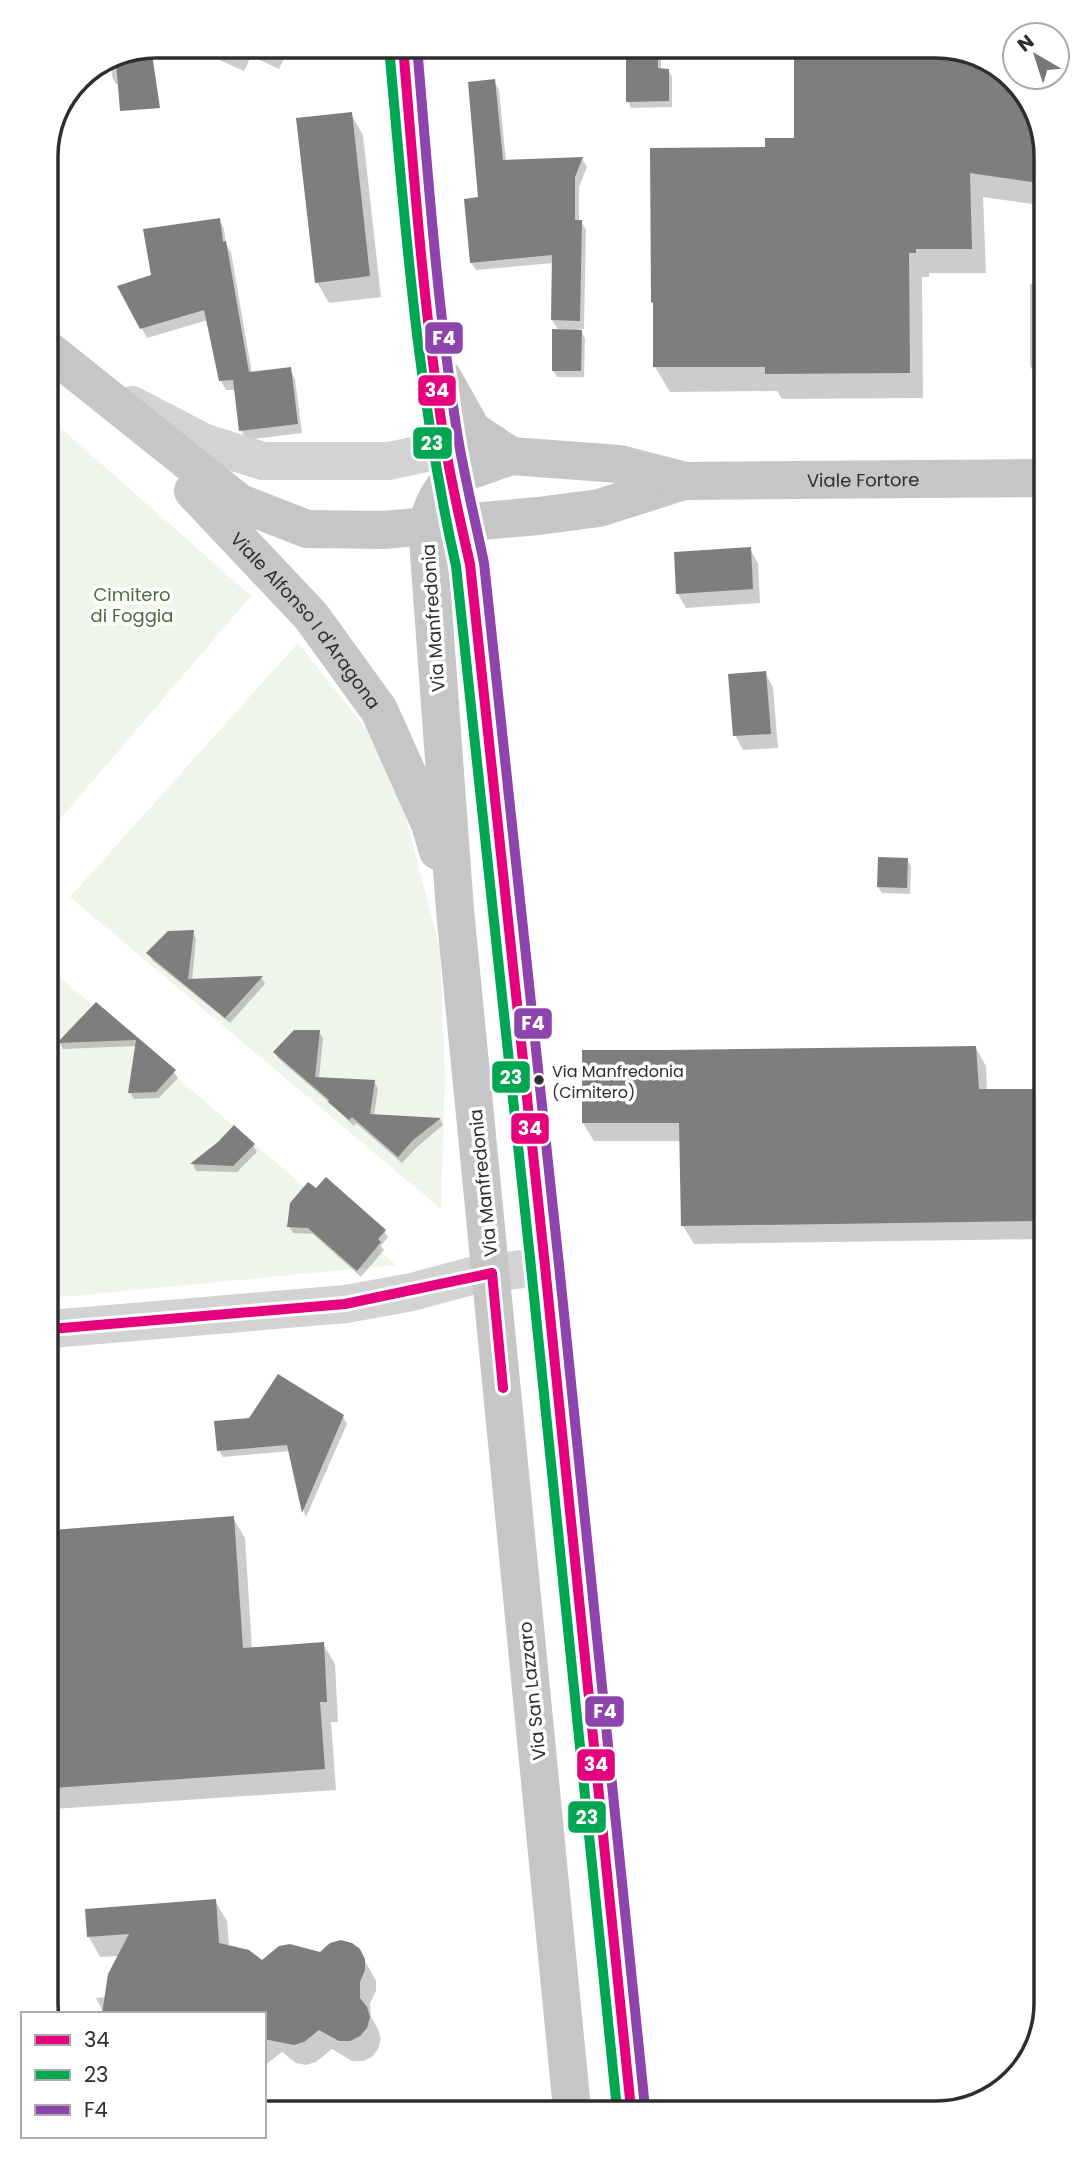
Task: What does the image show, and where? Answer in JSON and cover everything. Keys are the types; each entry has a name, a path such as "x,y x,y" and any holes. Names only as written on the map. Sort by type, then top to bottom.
{"main road":[{"name":"Via Manfredonia","path":"404,58 433,361 448,464 444,524 455,911 492,1273"},
{"name":"Viale Alfonso I d'Aragona","path":"58,358 240,503 307,529 383,530 444,524"},
{"name":"Viale Fortore","path":"433,361 472,430 511,456"},
{"name":"Viale Alfonso I d'Aragona","path":"81,378 312,616 379,710 430,824 455,911"},
{"name":"Viale Fortore","path":"448,464 457,475 511,456 619,464 685,481 1034,478"},
{"name":"Viale Fortore","path":"444,524 599,508 685,481"},
{"name":"Via Manfredonia","path":"444,524 472,578 545,1266"},
{"path":"545,1266 630,2101"},
{"name":"Via San Lazzaro","path":"492,1273 571,2101"}],"street":[{"name":"Viale Alfonso I d'Aragona","path":"81,378 205,443 263,461 448,464"},
{"name":"Via Manfredonia","path":"492,1273 545,1266"},
{"path":"58,1328 346,1304 492,1273"}],"green space":[{"name":"Cimitero di Foggia","path":"58,426 251,596 58,821"},
{"path":"298,643 391,760 440,949 445,1077 441,1209 70,897"},
{"path":"58,976 396,1265 58,1297"}],"building":[{"path":"153,58 160,108 120,111 116,67"},
{"path":"626,58 658,58 658,68 669,69 669,101 626,102"},
{"path":"794,58 956,60 991,74 1001,82 1001,91 1009,91 1021,107 1032,136 1034,182 970,173 972,249 916,249 916,253 909,253 910,373 765,374 765,367 653,367 650,148 765,147 765,138 794,138"},
{"path":"495,79 503,160 583,157 575,177 575,220 582,220 580,321 551,320 552,255 470,263 464,199 478,197 468,82"},
{"path":"352,112 370,276 315,283 296,118"},
{"path":"220,218 249,372 291,367 298,424 239,431 233,380 219,381 204,310 140,329 117,286 151,275 143,229"},
{"path":"552,329 582,330 581,371 552,371"},
{"path":"751,547 753,589 676,594 674,552"},
{"path":"766,671 771,734 733,736 728,674"},
{"path":"878,857 908,858 907,888 877,887"},
{"path":"194,930 188,979 263,976 225,1018 146,953 168,931"},
{"path":"96,1002 176,1070 156,1092 128,1093 136,1040 58,1042"},
{"path":"294,1030 320,1030 315,1077 375,1080 370,1114 441,1118 413,1140 398,1157 352,1117 349,1120 273,1052"},
{"path":"976,1046 979,1089 1034,1089 1034,1221 681,1226 679,1123 582,1123 582,1050"},
{"path":"234,1125 255,1144 233,1166 190,1164 218,1142"},
{"path":"326,1177 386,1230 378,1239 381,1242 357,1271 308,1228 287,1227 290,1203 308,1182 316,1188"},
{"path":"278,1374 344,1415 302,1513 287,1445 217,1451 214,1421 249,1418"},
{"path":"234,1516 243,1648 324,1642 327,1702 320,1702 325,1769 58,1788 58,1530"},
{"path":"216,1899 219,1943 249,1950 262,1960 279,1946 290,1944 320,1952 330,1943 341,1940 352,1943 360,1949 365,1959 360,1998 370,2017 367,2028 360,2036 350,2041 339,2041 319,2030 304,2042 294,2045 266,2039 266,2012 102,2012 108,1974 129,1934 87,1937 85,1909"}],"transit line":[{"name":"23","path":"390,58 422,372 431,437 456,566 616,2101"},
{"name":"34","path":"404,58 436,385 449,466 470,564 630,2101"},
{"name":"F4","path":"418,58 450,384 463,465 484,563 644,2101"},
{"name":"34","path":"58,1328 345,1304 492,1273 503,1388"}],"place":[{"name":"Via Manfredonia (Cimitero)","path":"539,1080"}]}
